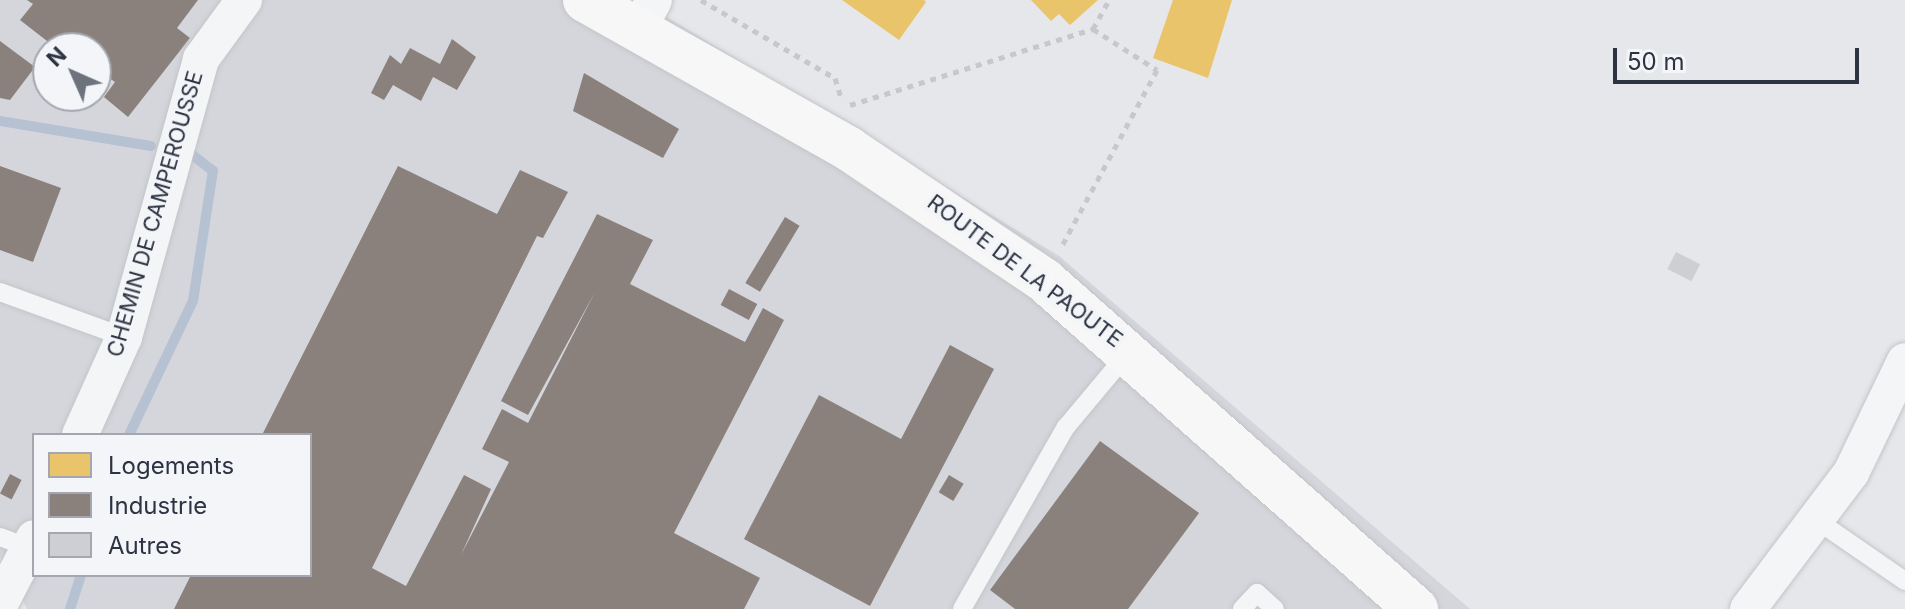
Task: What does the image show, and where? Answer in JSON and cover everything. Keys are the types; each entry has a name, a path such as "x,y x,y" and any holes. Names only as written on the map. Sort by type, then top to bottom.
{"main road":[{"name":"ROUTE DE LA PAOUTE","path":"585,0 646,16 825,116 1044,280 1131,350 1416,609"}],"street":[{"name":"CHEMIN DE CAMPEROUSSE","path":"81,433 124,337 185,105 201,59 244,0"},
{"path":"1748,609 1851,473 1905,361"},
{"path":"0,604 21,541"}],"lane":[{"path":"0,292 124,337"},
{"path":"962,609 1066,427 1131,350"},
{"path":"1815,519 1905,581"},
{"path":"1242,609 1257,593 1275,609"}],"path":[{"path":"701,0 835,78 825,116"},
{"path":"825,116 1093,29 1109,0"},
{"path":"1044,280 1157,70 1093,29"}],"shaded area":[{"path":"0,0 639,0 1059,256 1470,609 27,609 0,557"}],"building: Logements":[{"path":"842,0 924,0 926,2 899,40"},
{"path":"1031,0 1098,0 1070,25 1059,14 1051,21"},
{"path":"1173,0 1232,0 1208,78 1153,58"}],"building: Industrie":[{"path":"27,0 198,0 177,28 190,38 128,117 112,104 112,86 115,82 112,80 112,32 35,32 20,20 33,4"},
{"path":"452,39 476,57 457,90 433,77 421,101 393,85 384,100 371,93 390,55 401,64 410,48 440,64"},
{"path":"0,41 32,65 32,71 10,100 0,98"},
{"path":"584,73 679,129 663,158 573,111"},
{"path":"0,166 61,188 33,262 0,250"},
{"path":"398,166 497,214 520,170 568,192 543,238 537,236 372,568 406,586 464,475 491,489 461,555 509,462 482,449 502,409 528,423 595,292 528,415 501,401 597,214 653,240 630,284 745,342 763,308 784,320 674,533 760,578 744,609 174,609 190,577 312,577 312,433 263,433"},
{"path":"785,217 800,226 760,292 745,283"},
{"path":"729,289 757,304 749,320 721,305"},
{"path":"950,345 994,369 870,606 744,539 819,395 901,439"},
{"path":"1100,441 1199,513 1128,609 1015,609 990,590"},
{"path":"10,474 22,480 12,500 0,494"},
{"path":"949,475 964,484 953,501 939,492"}],"building: Autres":[{"path":"1676,252 1700,264 1691,281 1667,269"}],"waterway":[{"path":"0,121 151,146"},
{"path":"130,433 193,301 213,171 184,148"},
{"path":"70,609 80,577"}]}
